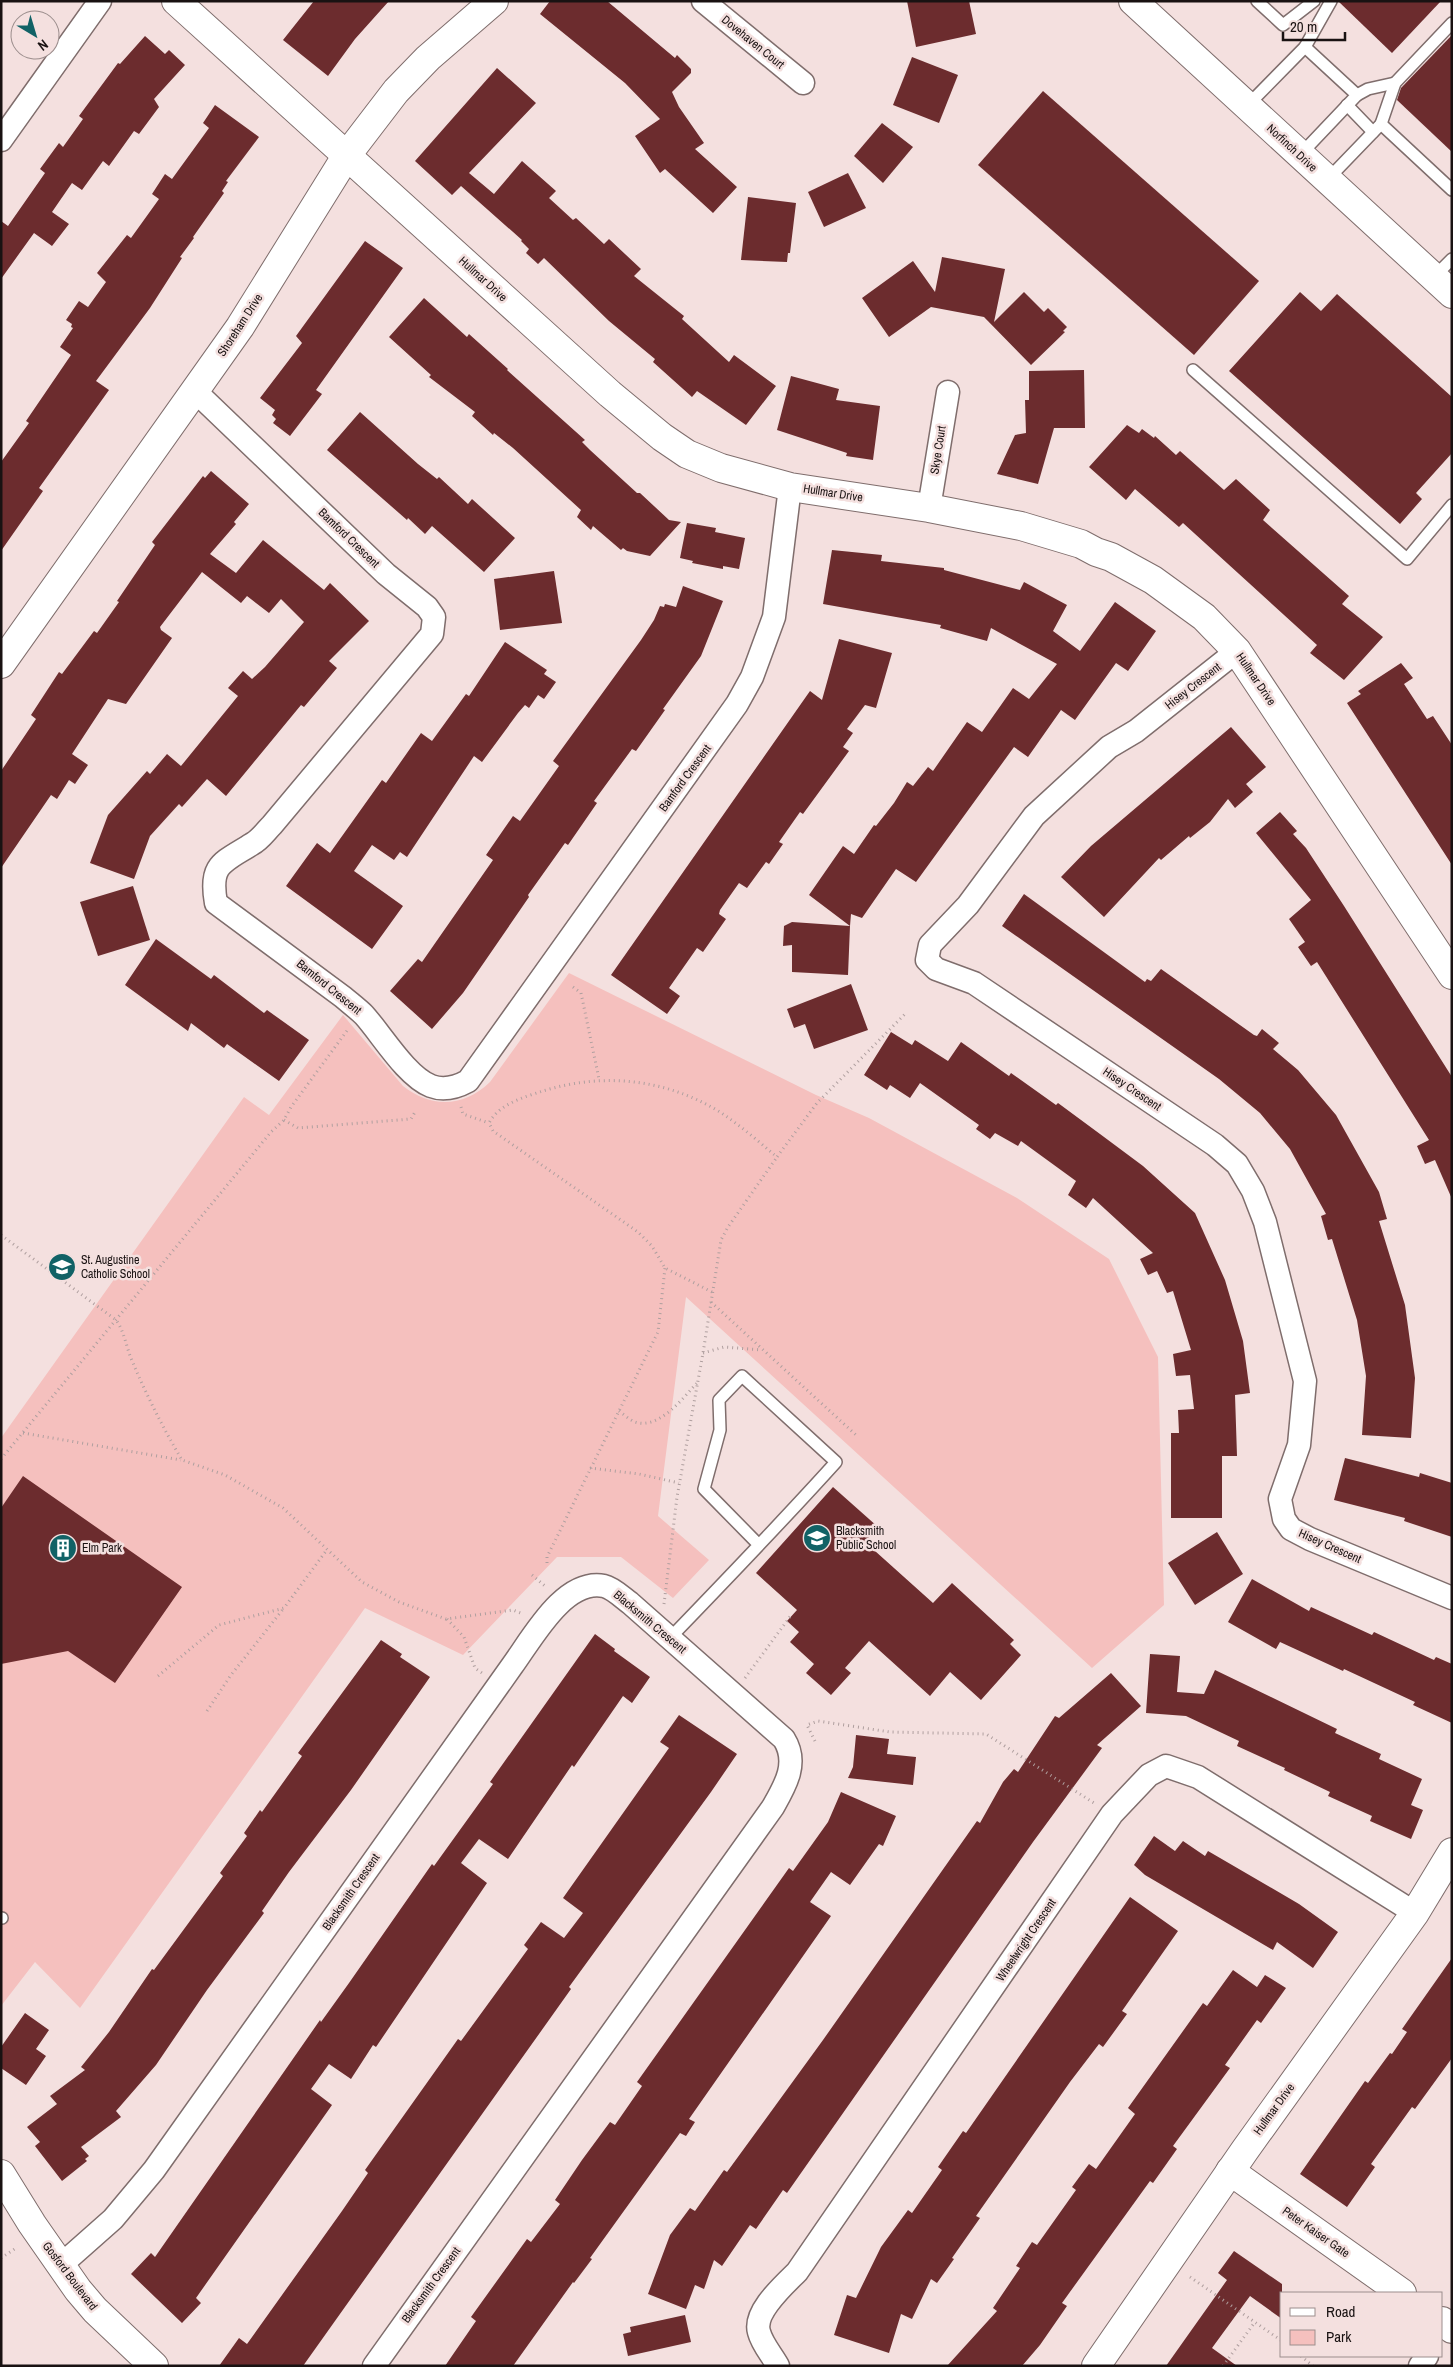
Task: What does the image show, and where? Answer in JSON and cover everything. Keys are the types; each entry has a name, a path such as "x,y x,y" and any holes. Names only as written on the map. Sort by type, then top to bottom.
{"street":[{"path":"1,140 100,1"},
{"name":"Hullmar Drive","path":"176,1 610,394 662,437 687,454 721,468 790,486 929,508 1021,526 1082,544 1096,552 1111,556 1153,580 1204,617 1238,651 1452,975"},
{"name":"Shoreham Drive","path":"1,664 196,392 240,327 347,156 396,91 428,58 494,1"},
{"name":"Dovehaven Court","path":"703,1 803,83"},
{"name":"Norfinch Drive","path":"1133,1 1327,180 1446,277"},
{"name":"Bamford Crescent","path":"196,392 386,574 427,606 434,617 432,634 403,669 272,825 254,843 219,865 212,882 216,903 295,960 363,1014 414,1075 431,1086 458,1087 468,1081 745,691 774,617 790,486"},
{"name":"Skye Court","path":"929,508 948,392"},
{"name":"Hisey Crescent","path":"1238,651 1136,731 1109,748 1034,816 968,905 930,945 927,960 936,969 974,983 1207,1140 1237,1164 1254,1191 1265,1222 1305,1381 1299,1445 1280,1498 1284,1519 1291,1529 1310,1539 1452,1598"},
{"name":"Blacksmith Crescent","path":"61,2265 113,2219 154,2170 498,1687 564,1598 586,1585 606,1586 630,1603 784,1739 788,1746 792,1765 784,1787 773,1808 374,2366"},
{"name":"Wheelwright Crescent","path":"778,2366 761,2339 758,2330 760,2316 779,2290 797,2272 1112,1814 1149,1775 1166,1766 1198,1777 1416,1913"},
{"name":"Hullmar Drive","path":"1096,2366 1230,2171 1416,1913 1452,1852"},
{"name":"Peter Kaiser Gate","path":"1230,2171 1401,2292"},
{"name":"Gosford Boulevard","path":"1,2174 61,2265 95,2310 148,2364"}],"lane":[{"path":"1257,1 1283,25 1314,1"},
{"path":"1247,106 1305,46 1331,1"},
{"path":"1327,180 1377,128 1395,83 1452,23"},
{"path":"1305,46 1356,96"},
{"path":"1300,155 1356,96 1368,89 1395,83"},
{"path":"1347,105 1452,190"},
{"path":"1193,370 1407,559 1452,505"},
{"path":"664,1633 759,1545 836,1462 742,1376 720,1400 720,1430 704,1489 759,1545"}],"path":[{"path":"573,987 581,993 599,1079"},
{"path":"664,1633 667,1589 680,1483 721,1240 728,1227 818,1103 907,1012"},
{"path":"1,1459 271,1132 284,1120 291,1107 345,1033 363,1014"},
{"path":"489,1123 499,1110 531,1094 581,1081 599,1079 643,1083 672,1089 697,1100 727,1117 778,1157"},
{"path":"458,1087 463,1114 489,1123 493,1131 638,1232 652,1246 665,1268 712,1292"},
{"path":"284,1120 298,1128 412,1119 415,1112"},
{"path":"1,1236 116,1320 122,1329 127,1350 148,1398 182,1460"},
{"path":"547,1563 546,1557 658,1332 665,1268"},
{"path":"711,1301 856,1435"},
{"path":"703,1353 724,1347 762,1350"},
{"path":"618,1411 635,1422 651,1422 675,1406 698,1382"},
{"path":"23,1433 182,1460 224,1475 268,1498 301,1524 326,1551 362,1582 380,1593 446,1619 464,1637 475,1668 498,1687"},
{"path":"590,1468 639,1474 680,1483"},
{"path":"207,1711 231,1675 326,1551"},
{"path":"158,1676 219,1625 284,1608"},
{"path":"446,1619 514,1610 526,1615 542,1626"},
{"path":"733,1694 792,1614"},
{"path":"815,1741 807,1725 818,1721 890,1732 986,1734 1101,1808"},
{"path":"1,2258 16,2248"},
{"path":"1190,2277 1280,2339"},
{"path":"1223,2366 1255,2322"},
{"path":"1301,2357 1312,2366"}],"green space":[{"path":"569,973 816,1095 869,1118 1017,1198 1109,1259 1158,1357 1164,1605 1092,1668 686,1297 658,1516 709,1560 673,1598 621,1557 557,1557 463,1655 365,1608 80,2008 35,1962 1,2006 1,1438 244,1097 269,1115 343,1015 403,1086 425,1099 448,1102 459,1100 470,1096 490,1082"}],"building":[{"path":"314,1 389,1 355,39 328,76 283,40"},
{"path":"550,1 607,1 675,58 677,55 691,69 691,73 672,92 679,107 704,143 695,149 737,187 713,213 665,169 660,173 635,136 660,119 625,83 540,14"},
{"path":"907,1 969,1 976,34 916,47"},
{"path":"1338,1 1441,1 1392,53"},
{"path":"1452,35 1452,152 1397,100 1401,88"},
{"path":"145,36 165,54 169,50 185,65 154,99 159,107 139,134 134,131 109,166 103,161 82,190 72,183 52,212 69,224 52,246 34,233 1,279 1,221 8,226 45,173 40,169 59,143 63,147 83,119 79,116 118,63 120,64"},
{"path":"912,57 958,75 939,123 893,105"},
{"path":"497,68 536,103 469,173 494,194 522,161 556,191 549,198 573,220 576,218 604,244 609,239 641,269 634,276 684,316 682,319 729,362 734,355 776,386 746,425 697,391 692,397 653,362 655,359 609,321 544,258 538,264 526,253 529,249 522,240 461,186 452,195 415,161"},
{"path":"1043,91 1259,281 1194,355 978,165"},
{"path":"215,105 259,137 226,181 228,182 222,191 224,193 180,257 182,258 150,308 96,381 109,390 39,488 43,491 1,551 1,462 29,423 26,421 71,355 60,347 73,328 71,327 72,324 66,320 79,301 88,307 106,282 97,273 127,235 131,238 159,199 152,194 165,174 172,179 209,128 203,123"},
{"path":"882,123 913,147 883,183 854,156"},
{"path":"848,173 866,208 824,227 808,192"},
{"path":"748,197 796,203 790,253 788,253 787,262 741,260"},
{"path":"365,241 403,268 316,390 322,394 290,436 273,423 276,419 272,415 275,410 260,398 302,343 296,336"},
{"path":"942,257 1005,269 994,322 1024,292 1044,312 1048,308 1067,327 1063,331 1065,332 1031,365 984,317 931,307 889,337 862,298 913,261 935,292"},
{"path":"1300,292 1321,311 1337,294 1452,397 1452,453 1416,493 1422,499 1400,524 1229,371"},
{"path":"424,298 467,337 469,334 508,369 585,440 582,442 637,493 640,493 669,520 681,522 650,556 627,551 623,548 621,550 593,526 591,530 577,517 581,510 513,448 494,433 493,435 472,416 475,412 429,377 431,375 389,337"},
{"path":"1084,370 1085,428 1054,428 1038,484 997,474 1015,435 1026,433 1025,400 1029,400 1029,371"},
{"path":"791,376 839,389 836,400 880,406 873,460 846,456 847,453 777,430"},
{"path":"360,412 418,464 437,479 439,477 468,504 472,499 515,538 484,572 432,526 425,534 327,450"},
{"path":"1127,425 1139,433 1142,429 1154,438 1155,436 1176,455 1180,451 1224,490 1236,479 1270,510 1263,520 1349,596 1342,604 1383,637 1344,680 1310,653 1317,645 1183,523 1179,527 1135,489 1126,500 1089,467"},
{"path":"211,471 249,504 234,522 236,524 210,554 236,573 263,540 324,590 330,583 369,621 329,661 337,668 304,707 301,705 226,796 207,779 182,807 179,804 150,836 134,879 90,863 108,815 147,771 150,774 167,754 181,766 238,696 228,688 243,671 252,679 265,667 304,622 281,599 269,613 247,596 241,603 202,572 160,627 161,630 172,638 126,704 108,699 72,754 88,765 75,784 69,780 57,799 51,795 1,868 1,771 36,719 31,715 59,672 62,674 94,631 97,633 155,545 152,542 203,476 205,478"},
{"path":"687,523 716,528 715,532 745,538 739,569 723,566 723,569 692,563 693,561 680,558"},
{"path":"832,550 882,555 881,561 944,568 944,570 1020,590 1024,582 1067,605 1053,631 1080,651 1115,602 1156,631 1128,671 1116,663 1075,720 1061,710 1028,757 1014,747 916,882 896,869 862,918 851,914 850,926 809,895 843,846 854,854 874,825 876,826 894,803 907,782 913,786 928,767 933,771 967,722 982,732 1013,688 1029,699 1057,664 991,628 987,641 940,628 941,625 823,604"},
{"path":"554,571 562,623 500,630 494,579"},
{"path":"683,586 723,601 701,656 636,751 632,749 594,801 597,803 568,845 565,843 528,895 529,897 463,993 432,1029 390,991 418,959 422,962 493,860 486,855 513,816 520,821 559,766 553,761 641,640 654,620 660,606 664,607 665,604 676,607"},
{"path":"839,639 892,653 876,708 865,705 847,729 853,733 843,747 849,751 803,814 800,812 779,842 783,844 769,864 766,862 747,888 739,883 720,910 719,914 726,919 703,952 697,948 669,988 680,996 667,1014 611,975 810,691 822,700"},
{"path":"505,642 547,670 544,674 556,682 544,699 538,695 529,708 525,705 482,762 474,756 407,857 400,852 394,860 372,845 354,871 403,906 372,949 286,886 317,843 330,853 382,780 386,783 421,733 432,741 466,694 469,696"},
{"path":"1401,663 1413,678 1404,684 1427,719 1433,716 1452,745 1452,865 1347,703 1361,694 1358,691"},
{"path":"1231,727 1266,767 1246,784 1253,792 1235,808 1228,799 1210,822 1190,838 1189,836 1161,860 1159,858 1104,917 1061,877 1091,846"},
{"path":"1280,812 1297,831 1293,834 1306,848 1344,906 1452,1077 1452,1199 1435,1160 1425,1164 1417,1146 1429,1140 1317,962 1311,966 1298,947 1305,942 1289,919 1311,900 1256,833"},
{"path":"133,886 150,940 98,956 80,902"},
{"path":"1024,894 1145,982 1147,979 1151,981 1161,969 1254,1035 1257,1036 1262,1029 1279,1043 1273,1049 1298,1070 1336,1115 1379,1192 1387,1219 1379,1221 1405,1305 1415,1378 1411,1438 1362,1435 1366,1376 1357,1320 1332,1239 1328,1240 1321,1216 1326,1214 1290,1149 1260,1113 1219,1079 1002,926"},
{"path":"792,922 850,926 848,975 792,972 792,945 783,946 784,926"},
{"path":"156,939 211,979 214,975 264,1013 267,1010 309,1040 279,1081 227,1044 224,1048 191,1023 188,1031 125,985"},
{"path":"851,984 868,1030 814,1049 805,1024 794,1028 787,1009"},
{"path":"891,1032 912,1045 915,1040 948,1061 961,1042 1009,1076 1011,1073 1056,1105 1058,1103 1143,1166 1195,1213 1225,1280 1243,1341 1250,1393 1235,1395 1237,1456 1222,1456 1222,1518 1171,1518 1171,1433 1179,1433 1178,1410 1194,1409 1190,1375 1176,1376 1173,1354 1191,1350 1173,1291 1167,1293 1157,1271 1148,1275 1140,1259 1153,1253 1093,1198 1086,1208 1068,1195 1076,1181 1021,1141 1018,1146 995,1133 990,1139 976,1129 979,1125 920,1083 910,1098 890,1085 887,1090 864,1075"},
{"path":"1345,1458 1419,1477 1420,1473 1452,1483 1452,1537 1404,1521 1405,1518 1334,1500"},
{"name":"Elm Park","path":"23,1476 182,1587 115,1683 68,1651 1,1664 1,1508"},
{"path":"833,1487 878,1527 865,1542 933,1603 952,1583 1014,1640 1010,1644 1021,1655 981,1700 950,1672 930,1696 869,1641 845,1668 851,1673 831,1695 806,1673 814,1664 790,1642 799,1632 787,1621 797,1610 756,1573"},
{"path":"1217,1532 1243,1574 1195,1605 1168,1563"},
{"path":"1252,1579 1309,1611 1311,1607 1372,1635 1374,1632 1434,1660 1436,1657 1452,1664 1452,1723 1413,1705 1415,1702 1280,1642 1276,1649 1228,1622"},
{"path":"595,1634 615,1649 614,1651 650,1677 632,1703 623,1696 574,1767 572,1765 508,1859 479,1839 461,1863 487,1883 376,2047 373,2045 351,2079 329,2064 311,2089 332,2105 196,2298 201,2303 182,2323 131,2274 151,2253 155,2257 320,2020 321,2022 432,1864 434,1866 493,1784 490,1782"},
{"path":"381,1640 402,1654 400,1657 430,1677 351,1790 289,1872 262,1911 264,1913 207,1990 156,2065 116,2111 121,2117 81,2147 89,2156 85,2159 87,2161 62,2181 35,2146 40,2142 27,2127 57,2104 50,2096 85,2070 81,2067 109,2032 152,1969 154,1970 223,1876 220,1873 247,1836 244,1833 260,1810 262,1812 302,1756 298,1753"},
{"path":"1150,1654 1180,1656 1177,1692 1204,1694 1215,1670 1337,1729 1335,1733 1381,1754 1379,1759 1422,1779 1411,1805 1423,1810 1411,1839 1370,1821 1372,1816 1328,1796 1330,1792 1284,1770 1285,1768 1237,1746 1239,1741 1186,1716 1146,1713"},
{"path":"1111,1673 1141,1706 1097,1745 1102,1748 1033,1842 787,2193 783,2190 756,2229 750,2225 722,2266 714,2260 704,2289 695,2285 686,2309 648,2294 670,2235 690,2208 695,2211 724,2170 727,2172 823,2040 977,1821 980,1823 1003,1782 1014,1769 1018,1772 1055,1716 1059,1718"},
{"path":"679,1715 737,1754 711,1792 569,1987 571,1989 303,2366 219,2366 239,2338 247,2344 342,2211 368,2173 365,2170 458,2039 461,2041 528,1949 524,1945 541,1922 564,1938 583,1913 563,1898 669,1748 660,1742"},
{"path":"856,1735 889,1739 887,1754 916,1757 913,1785 848,1778 853,1767"},
{"path":"841,1792 896,1816 883,1846 879,1844 850,1885 831,1872 810,1902 831,1916 689,2119 695,2122 686,2136 680,2133 590,2258 592,2259 573,2282 513,2366 445,2366 476,2321 471,2317 527,2239 531,2242 560,2204 555,2200 582,2160 610,2122 615,2125 642,2086 637,2082 789,1868 793,1871 828,1822"},
{"path":"1154,1836 1175,1851 1183,1841 1205,1856 1208,1851 1299,1904 1338,1932 1313,1968 1277,1942 1273,1950 1145,1875 1134,1865"},
{"path":"1130,1897 1178,1931 1122,2011 1127,2014 1103,2047 1099,2044 1070,2082 976,2216 980,2218 937,2283 931,2279 912,2319 901,2314 889,2353 834,2335 847,2295 856,2298 881,2247 908,2210 912,2213 942,2170 938,2167 963,2131 966,2133"},
{"path":"1452,1958 1452,2058 1415,2109 1412,2107 1371,2164 1375,2167 1347,2207 1300,2174 1365,2081 1368,2083 1390,2053 1392,2054 1407,2032 1402,2029"},
{"path":"1233,1970 1257,1987 1265,1975 1286,1988 1261,2023 1257,2020 1225,2065 1230,2068 1173,2146 1177,2149 1153,2183 1150,2181 1062,2303 1067,2306 1040,2345 1022,2366 947,2366 997,2311 993,2308 1020,2268 1016,2266 1032,2242 1037,2245 1076,2190 1072,2187 1089,2164 1096,2169 1135,2114 1128,2108 1203,2003 1207,2006"},
{"path":"25,2013 49,2030 36,2049 46,2056 26,2085 1,2068 1,2047"},
{"path":"1234,2251 1282,2284 1282,2292 1280,2292 1280,2318 1250,2296 1212,2348 1237,2366 1166,2366 1227,2280 1218,2273"},
{"path":"685,2315 691,2342 628,2356 623,2334 631,2332 630,2327"}],"place":[{"name":"St. Augustine Catholic School","path":"62,1267"},
{"name":"Blacksmith Public School","path":"817,1538"},
{"name":"Elm Park","path":"63,1548"}]}
